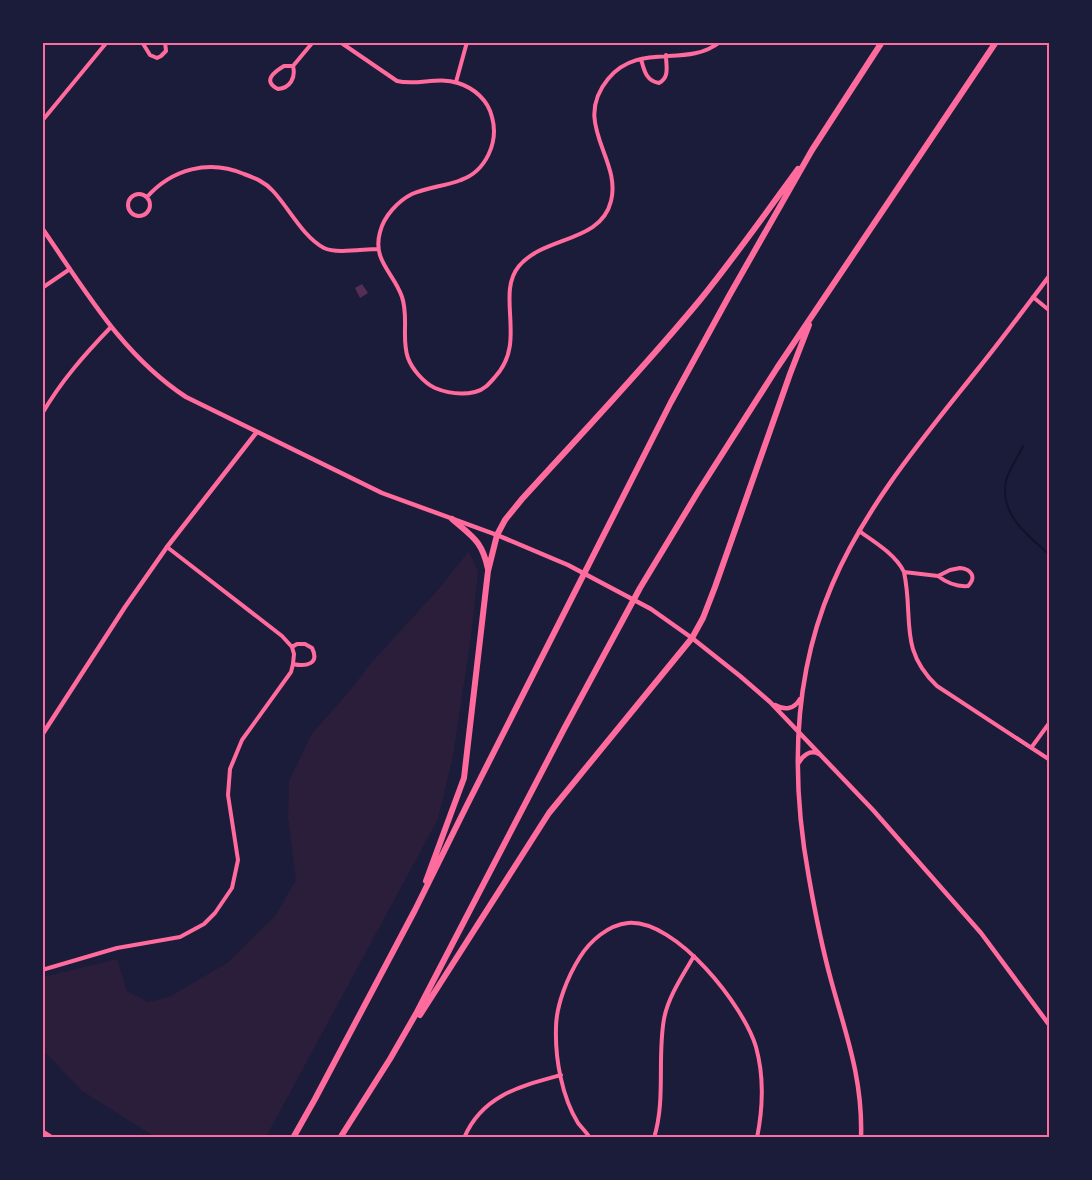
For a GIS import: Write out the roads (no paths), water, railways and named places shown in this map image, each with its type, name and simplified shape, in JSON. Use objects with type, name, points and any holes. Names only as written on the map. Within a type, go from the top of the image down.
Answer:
[{"type":"highway","points":[[415,910],[464,778],[488,571],[497,535],[505,520],[634,376],[731,261],[812,150],[882,42]]},
{"type":"highway","points":[[340,1138],[403,1038],[564,729],[640,588],[698,492],[815,311],[996,42]]},
{"type":"highway","points":[[293,1138],[415,910],[671,402],[812,150]]},
{"type":"highway","points":[[403,1038],[549,813],[692,638],[703,618],[715,587],[790,374],[815,311]]},
{"type":"highway","points":[[452,519],[474,537],[482,548],[488,571]]},
{"type":"street","points":[[42,121],[107,42]]},
{"type":"street","points":[[142,42],[150,54],[157,58],[166,51],[165,42]]},
{"type":"street","points":[[293,66],[284,66],[272,74],[270,82],[274,87],[281,89],[289,85],[294,76],[293,66],[313,42]]},
{"type":"street","points":[[340,42],[397,81],[404,83],[439,80],[456,82],[472,89],[489,107],[494,122],[494,136],[488,156],[476,171],[463,180],[413,194],[397,205],[383,224],[380,231],[378,248],[382,262],[402,295],[406,318],[407,356],[421,377],[432,386],[443,391],[466,393],[475,392],[486,387],[502,370],[508,360],[512,340],[511,289],[517,268],[528,256],[550,244],[592,228],[608,209],[612,199],[612,182],[601,150],[595,124],[595,106],[600,90],[612,75],[630,62],[648,56],[694,54],[710,50],[720,42]]},
{"type":"street","points":[[456,82],[467,42]]},
{"type":"street","points":[[641,59],[649,79],[659,83],[667,75],[666,55]]},
{"type":"street","points":[[147,197],[157,186],[176,174],[200,167],[236,170],[265,184],[273,191],[302,228],[323,248],[328,250],[346,250],[378,248]]},
{"type":"street","points":[[136,194],[147,197],[150,208],[146,214],[138,216],[131,213],[128,206],[130,199],[136,194]]},
{"type":"street","points":[[42,228],[111,327],[140,361],[168,386],[256,433],[382,493],[497,535],[568,565],[651,609],[692,638],[770,702],[798,729],[873,810],[981,934],[1050,1026]]},
{"type":"street","points":[[42,288],[70,269]]},
{"type":"street","points":[[861,1138],[857,1072],[830,978],[808,878],[798,805],[798,729],[801,696],[809,654],[824,605],[845,556],[895,475],[1050,275]]},
{"type":"street","points":[[1033,297],[1050,311]]},
{"type":"street","points":[[42,414],[52,396],[68,375],[111,327]]},
{"type":"street","points":[[42,735],[125,607],[167,547],[256,433]]},
{"type":"street","points":[[859,532],[874,541],[894,558],[904,572],[912,651],[922,670],[937,686],[1050,760]]},
{"type":"street","points":[[42,970],[117,948],[180,937],[204,924],[215,913],[232,888],[238,860],[228,794],[230,769],[242,740],[291,672],[294,664],[294,654],[292,647],[282,636],[167,547]]},
{"type":"street","points":[[904,572],[938,576],[949,583],[962,586],[968,586],[973,577],[970,570],[960,568],[950,570],[938,576]]},
{"type":"street","points":[[292,647],[297,644],[305,644],[312,648],[314,655],[314,659],[308,665],[294,664]]},
{"type":"street","points":[[770,702],[779,707],[788,708],[796,705],[801,696]]},
{"type":"street","points":[[1031,748],[1050,722]]},
{"type":"street","points":[[797,765],[801,757],[808,753],[816,752],[823,756]]},
{"type":"street","points":[[590,1138],[578,1123],[566,1095],[561,1075],[556,1026],[562,996],[571,971],[586,948],[595,938],[610,929],[627,923],[638,924],[661,931],[694,956],[730,998],[744,1020],[752,1037],[758,1058],[762,1094],[757,1138]]},
{"type":"street","points":[[654,1138],[661,1106],[664,1016],[671,998],[694,956]]},
{"type":"street","points":[[464,1138],[480,1111],[499,1098],[520,1087],[561,1075]]},
{"type":"street","points":[[42,1131],[53,1138]]},
{"type":"waterway","points":[[1023,446],[1007,477],[1005,493],[1007,504],[1017,523],[1050,555]]}]
